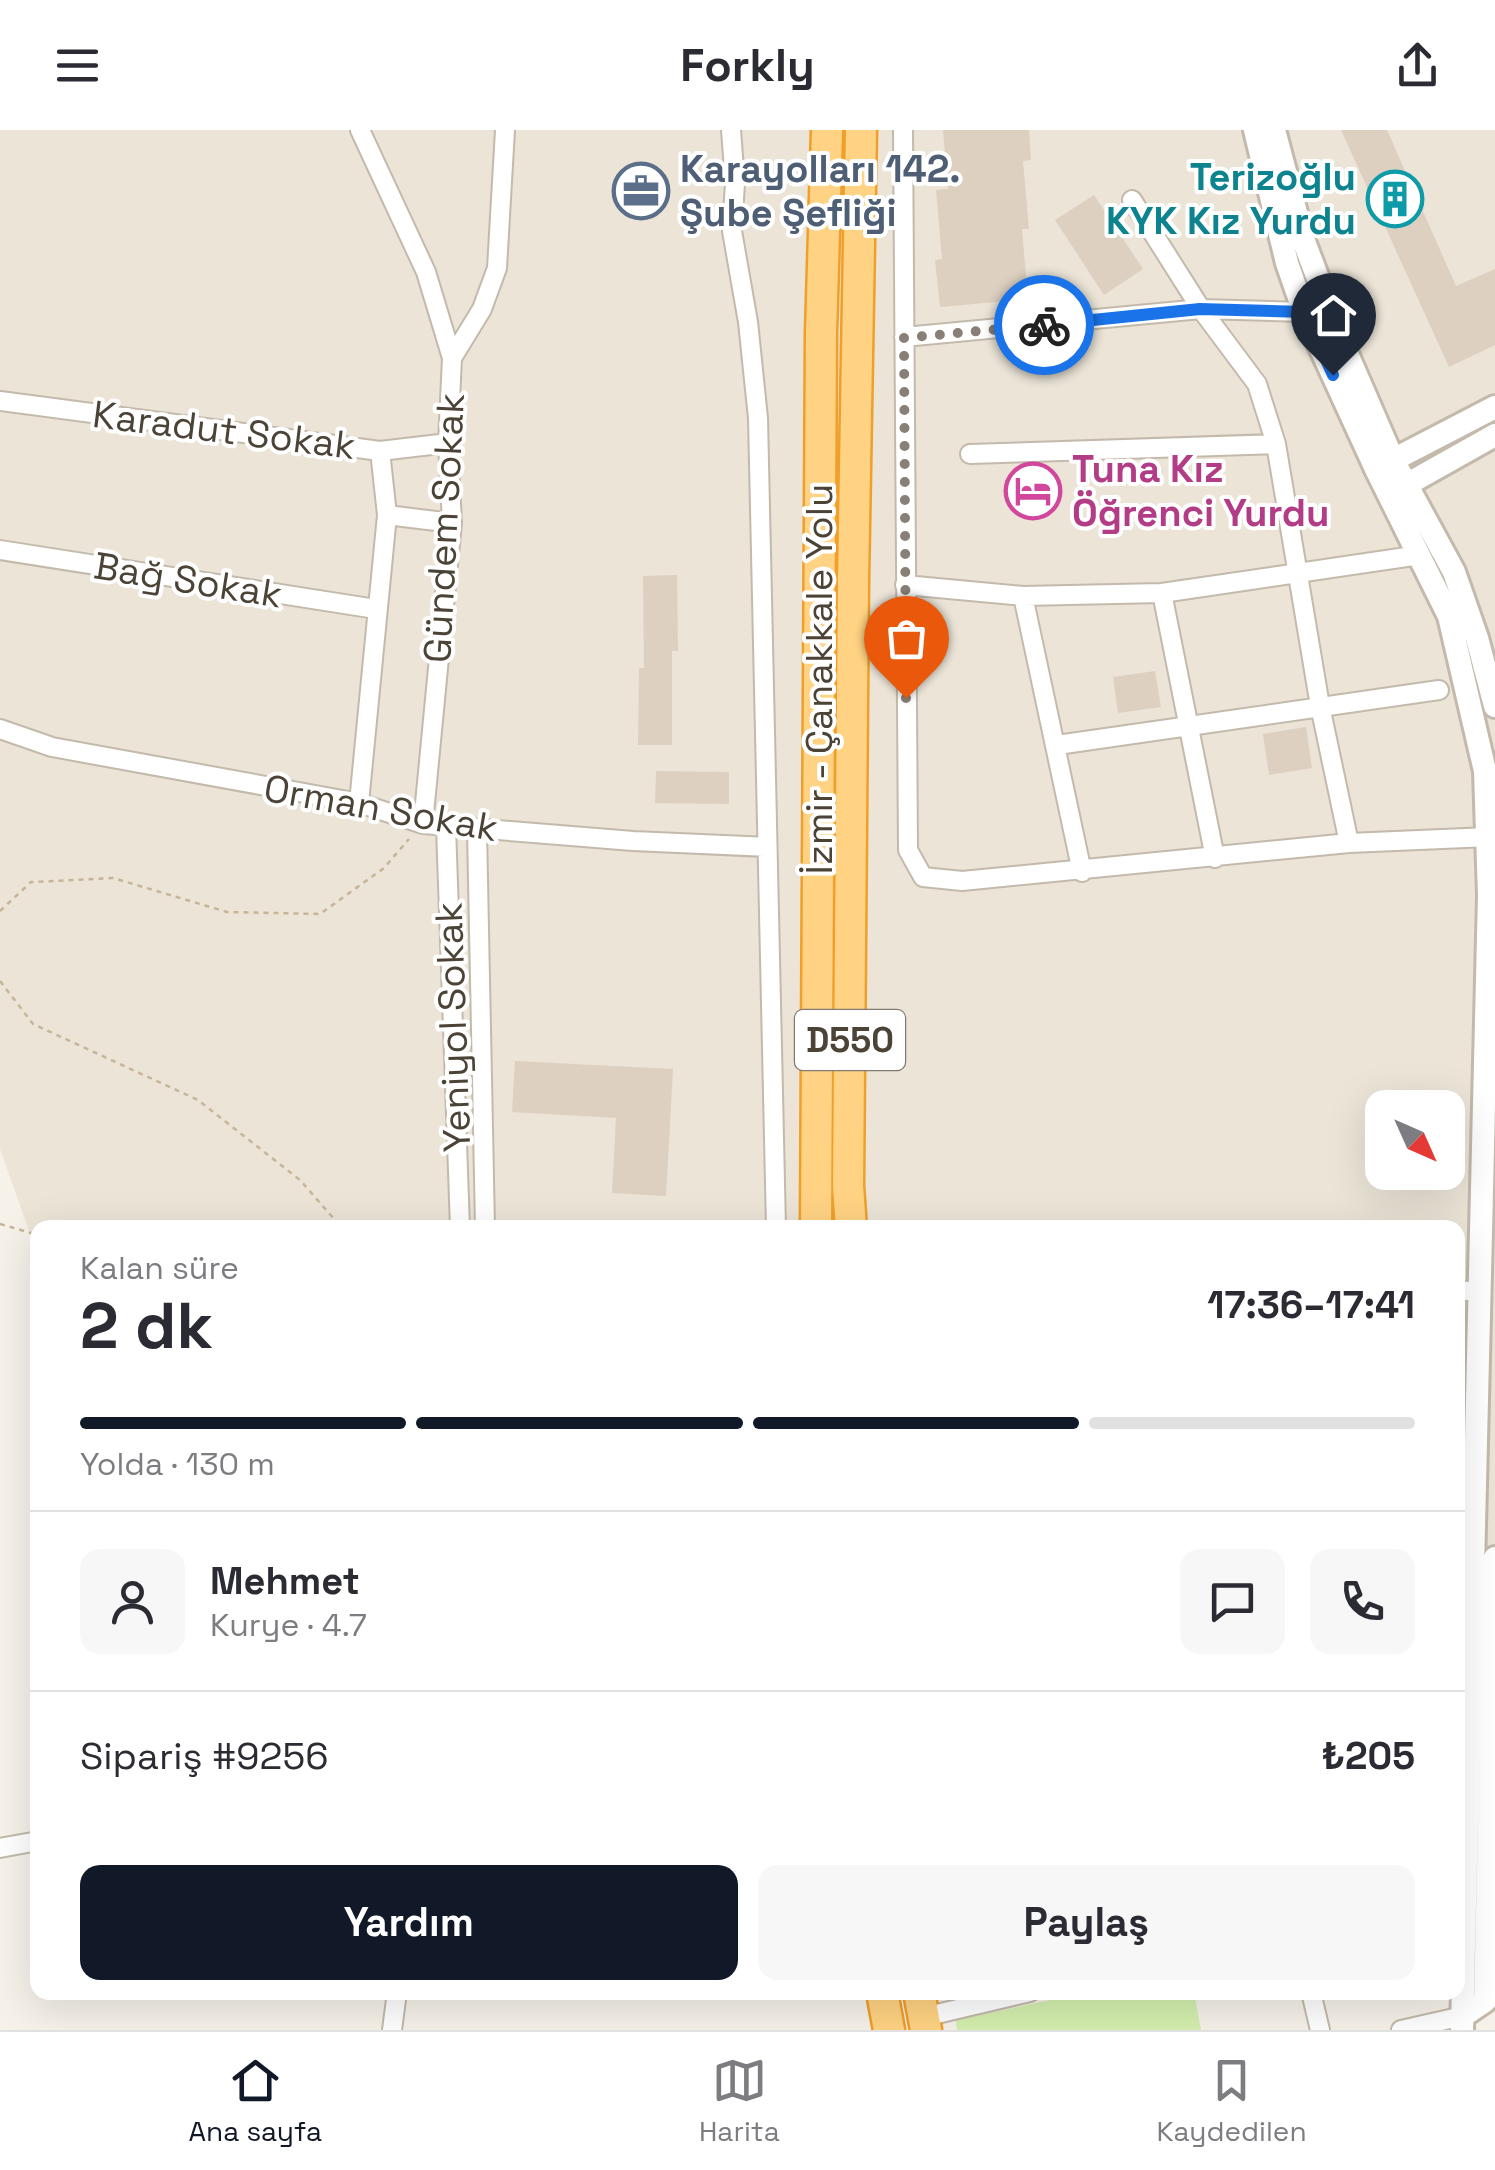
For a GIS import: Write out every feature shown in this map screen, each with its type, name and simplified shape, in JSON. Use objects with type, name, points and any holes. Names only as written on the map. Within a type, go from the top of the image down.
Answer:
[{"type":"highway","name":"İzmir - Çanakkale Yolu","points":[[816,1220],[821,333],[827,130]]},
{"type":"highway","name":"İzmir - Çanakkale Yolu","points":[[851,1220],[853,580],[861,130]]},
{"type":"highway","points":[[883,2000],[889,2030]]},
{"type":"street","name":"Gündem Sokak","points":[[360,130],[426,272],[452,358],[448,443],[452,523],[423,824]]},
{"type":"street","points":[[452,358],[482,309],[497,268],[505,130]]},
{"type":"street","points":[[731,130],[732,231],[748,322],[758,418],[776,1220]]},
{"type":"street","points":[[903,130],[908,850],[923,877],[962,881],[1349,843],[1492,840]]},
{"type":"street","points":[[1255,130],[1287,263],[1304,312],[1376,470],[1449,616],[1485,771],[1492,840],[1468,1291],[1472,1784],[1484,2001],[1462,2023],[1401,2030]]},
{"type":"street","points":[[1274,130],[1303,239],[1344,347],[1393,460],[1454,572],[1494,695]]},
{"type":"street","points":[[1132,200],[1200,309],[1257,384],[1276,444],[1296,575],[1349,843]]},
{"type":"street","points":[[904,338],[1200,309],[1304,312]]},
{"type":"street","name":"Karadut Sokak","points":[[0,401],[380,451],[448,443]]},
{"type":"street","points":[[1393,460],[1495,407]]},
{"type":"street","points":[[1406,485],[1495,435]]},
{"type":"street","points":[[970,454],[1276,444]]},
{"type":"street","points":[[359,803],[388,515],[380,451]]},
{"type":"street","points":[[388,515],[452,523]]},
{"type":"street","name":"Bağ Sokak","points":[[0,550],[376,609]]},
{"type":"street","points":[[905,585],[1024,596],[1162,593],[1420,554]]},
{"type":"street","points":[[1162,593],[1215,858]]},
{"type":"street","points":[[1024,596],[1082,872]]},
{"type":"street","points":[[1057,745],[1439,690]]},
{"type":"street","name":"Orman Sokak","points":[[0,729],[52,747],[359,803],[423,824],[767,847]]},
{"type":"street","name":"Yeniyol Sokak","points":[[446,827],[460,1220]]},
{"type":"street","name":"Yeniyol Sokak","points":[[477,830],[485,1220]]},
{"type":"street","points":[[1465,1869],[1495,1558]]},
{"type":"street","points":[[0,1848],[30,1842]]},
{"type":"street","points":[[392,2030],[396,2000]]},
{"type":"street","points":[[923,2013],[989,2000]]},
{"type":"street","points":[[1313,2000],[1320,2030]]},
{"type":"path","points":[[0,911],[31,882],[113,878],[227,912],[320,914],[384,868],[423,824]]},
{"type":"path","points":[[0,981],[33,1024],[198,1100],[300,1180],[335,1220]]},
{"type":"path","points":[[0,1224],[30,1233]]},
{"type":"shaded area","points":[[0,130],[1495,130],[1495,1682],[1465,1687],[1465,1220],[30,1220],[30,1233],[0,1149]]},
{"type":"green space","points":[[1051,2000],[1195,2000],[1201,2030],[957,2030],[956,2020]]},
{"type":"building","points":[[943,130],[1029,130],[1031,160],[1023,161],[1029,229],[1022,229],[1028,299],[940,307],[935,260],[942,259],[936,190],[948,189]]},
{"type":"building","name":"Terizoğlu KYK Kız Yurdu","points":[[1341,130],[1387,130],[1456,286],[1495,269],[1495,345],[1449,367]]},
{"type":"building","points":[[1094,195],[1143,269],[1104,295],[1055,220]]},
{"type":"building","points":[[677,575],[678,651],[672,651],[672,745],[638,745],[639,668],[644,668],[643,576]]},
{"type":"building","points":[[1155,671],[1161,707],[1118,713],[1113,677]]},
{"type":"building","points":[[1306,727],[1312,768],[1269,775],[1263,734]]},
{"type":"building","points":[[656,771],[729,772],[729,804],[655,803]]},
{"type":"building","points":[[515,1061],[673,1069],[666,1196],[612,1193],[616,1118],[512,1112]]},
{"type":"way so far","points":[[906,698],[904,338],[1044,325]]},
{"type":"place","name":"Karayolları 142. Şube Şefliği","points":[[641,191]]},
{"type":"place","name":"Terizoğlu KYK Kız Yurdu","points":[[1395,199]]},
{"type":"place","name":"Tuna Kız Öğrenci Yurdu","points":[[1033,491]]},
{"type":"route","points":[[1044,325],[1200,309],[1304,312],[1333,375]]}]
